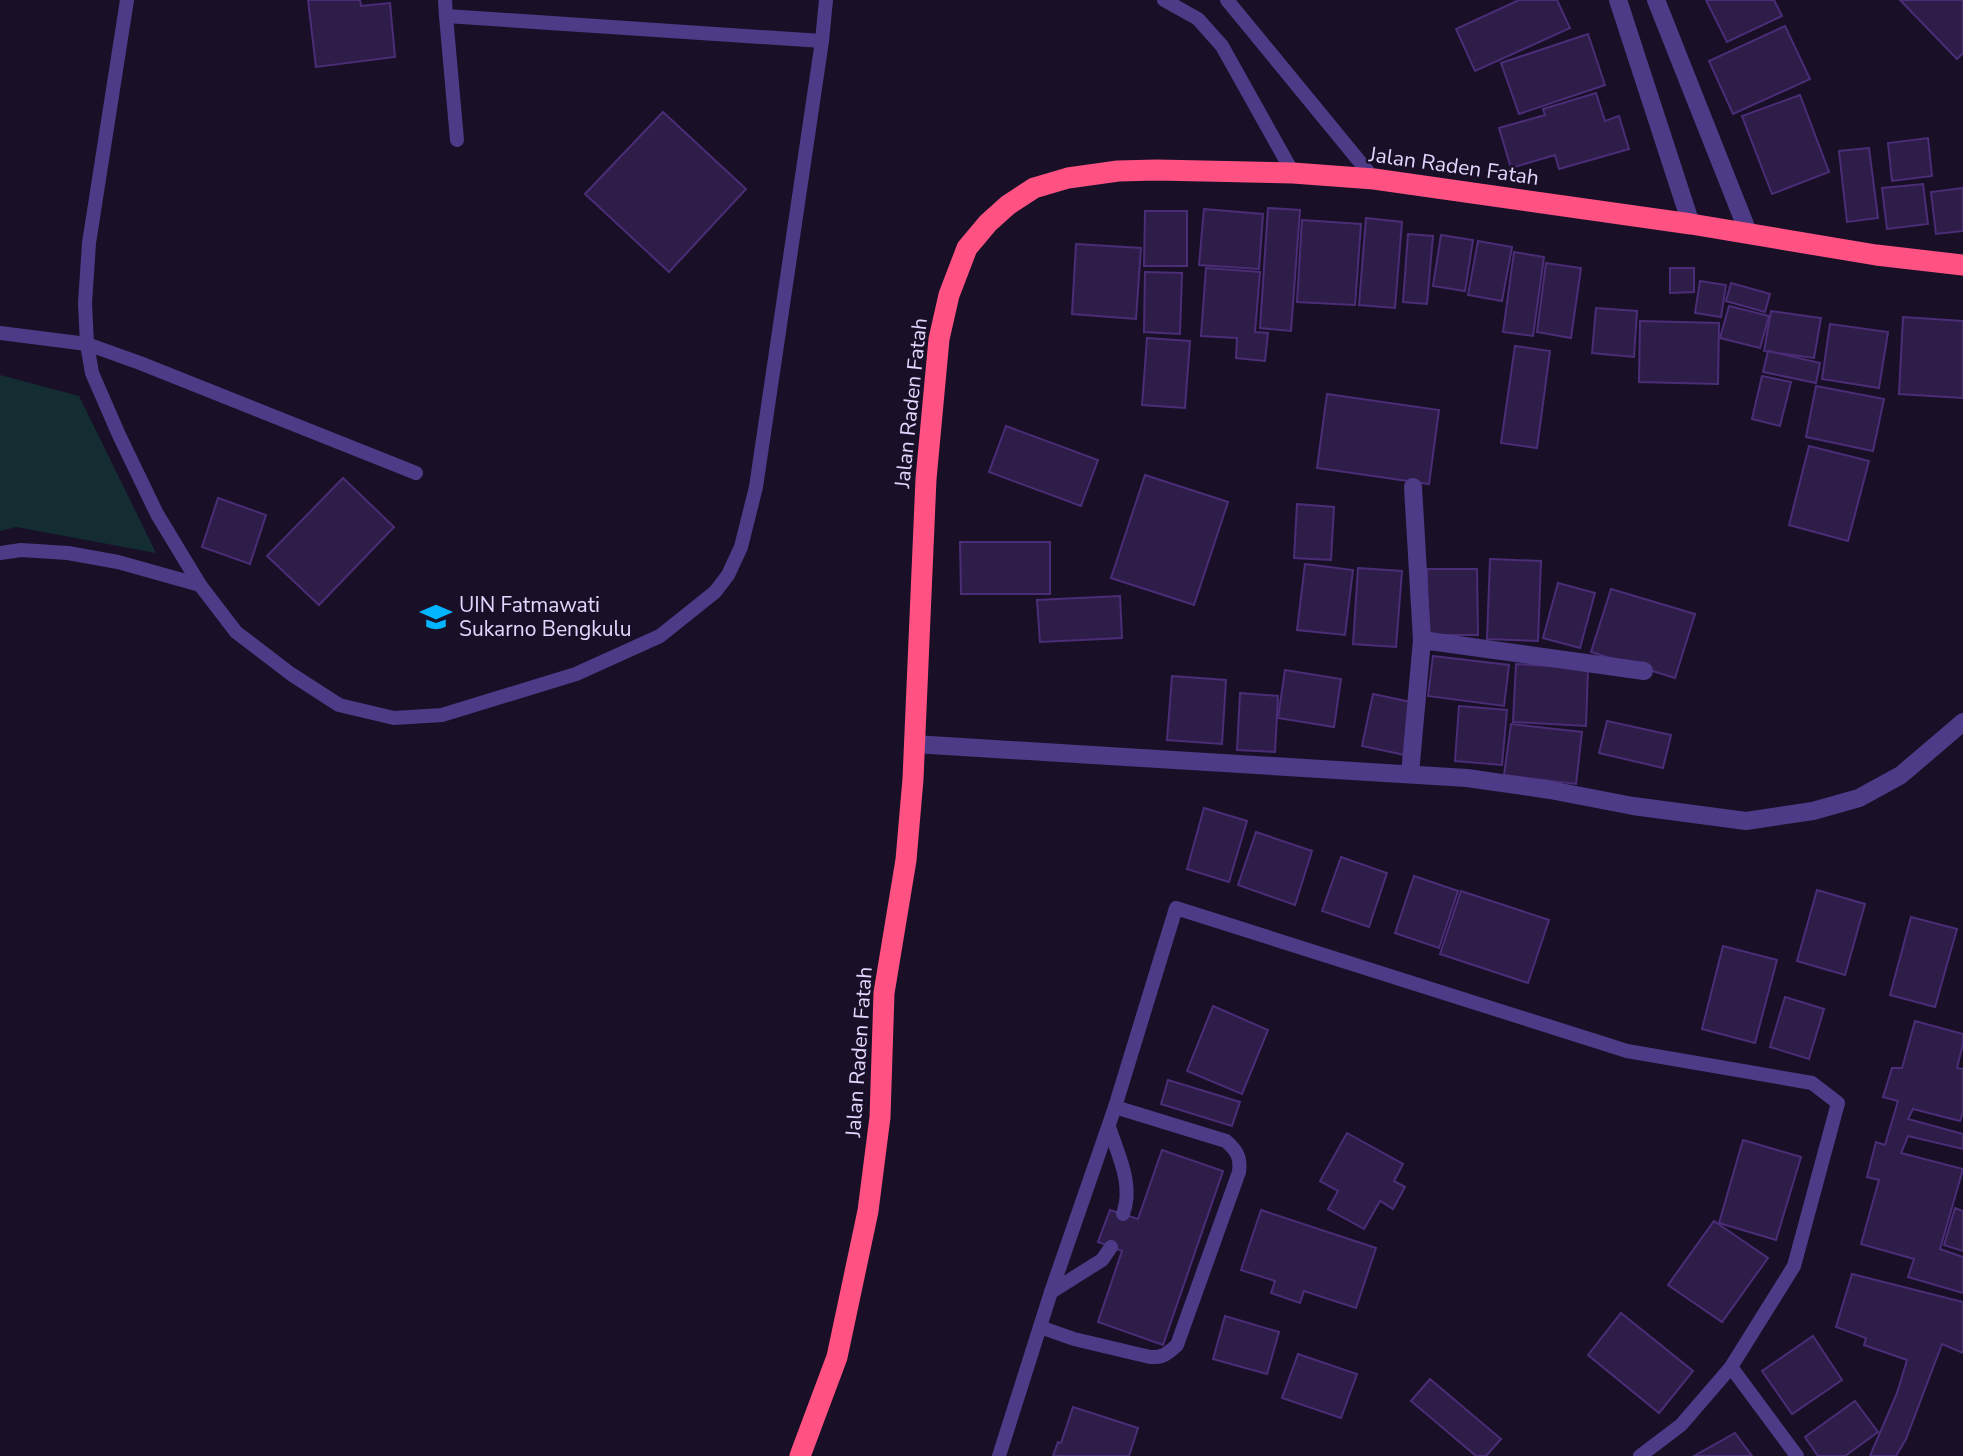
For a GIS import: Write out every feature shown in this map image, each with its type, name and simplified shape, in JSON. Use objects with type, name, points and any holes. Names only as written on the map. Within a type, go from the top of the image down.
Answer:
[{"type":"highway","name":"Jalan Raden Fatah","points":[[800,1456],[837,1357],[868,1211],[880,1117],[884,993],[906,860],[926,478],[939,340],[949,295],[967,248],[988,223],[1008,205],[1034,188],[1068,178],[1144,170],[1293,173],[1374,179],[1691,223],[1876,255],[1963,265]]},
{"type":"street","points":[[1618,0],[1691,223]]},
{"type":"street","points":[[1656,0],[1748,232]]},
{"type":"street","points":[[1410,774],[1422,640],[1413,487]]},
{"type":"street","points":[[1422,640],[1644,671]]},
{"type":"street","points":[[914,744],[1467,778],[1633,806],[1746,821],[1813,811],[1859,799],[1901,775],[1963,722]]},
{"type":"lane","points":[[127,0],[89,243],[85,303],[92,373],[157,514],[200,585],[236,632],[291,674],[339,705],[394,718],[442,715],[576,674],[660,636],[715,592],[728,575],[741,547],[757,487],[826,0]]},
{"type":"lane","points":[[445,0],[457,140]]},
{"type":"lane","points":[[1164,0],[1198,19],[1222,46],[1293,173]]},
{"type":"lane","points":[[1227,0],[1374,179]]},
{"type":"lane","points":[[446,16],[822,41]]},
{"type":"lane","points":[[0,333],[87,344],[416,473]]},
{"type":"lane","points":[[0,553],[21,550],[68,553],[118,562],[200,585]]},
{"type":"lane","points":[[999,1456],[1051,1292],[1109,1127],[1176,908],[1627,1052],[1812,1083],[1838,1103],[1794,1266],[1731,1367],[1681,1425],[1640,1456]]},
{"type":"lane","points":[[1040,1327],[1074,1339],[1150,1357],[1160,1357],[1168,1353],[1177,1345],[1239,1172],[1241,1158],[1226,1141],[1115,1107]]},
{"type":"lane","points":[[1109,1127],[1128,1187],[1127,1204],[1123,1214]]},
{"type":"lane","points":[[1051,1292],[1102,1260],[1111,1247]]},
{"type":"lane","points":[[1731,1367],[1797,1456]]},
{"type":"green space","points":[[0,375],[79,396],[156,553],[16,527],[0,531]]},
{"type":"building","points":[[308,0],[360,0],[361,6],[390,3],[395,57],[316,67]]},
{"type":"building","points":[[1519,0],[1557,0],[1570,28],[1475,71],[1456,29]]},
{"type":"building","points":[[1706,0],[1774,0],[1782,16],[1727,42]]},
{"type":"building","points":[[1900,0],[1963,0],[1963,53],[1957,59]]},
{"type":"building","points":[[1785,26],[1810,79],[1733,114],[1709,61]]},
{"type":"building","points":[[1588,34],[1605,85],[1519,114],[1501,63]]},
{"type":"building","points":[[1596,93],[1605,121],[1619,116],[1629,149],[1559,169],[1555,155],[1511,168],[1499,128],[1545,115],[1543,109]]},
{"type":"building","points":[[1800,95],[1829,172],[1772,194],[1742,116]]},
{"type":"building","points":[[663,112],[746,189],[669,272],[585,194]]},
{"type":"building","points":[[1928,138],[1932,176],[1892,181],[1888,143]]},
{"type":"building","points":[[1869,148],[1878,218],[1847,222],[1839,151]]},
{"type":"building","points":[[1923,184],[1928,224],[1887,229],[1882,188]]},
{"type":"building","points":[[1963,188],[1963,231],[1936,234],[1931,192]]},
{"type":"building","points":[[1268,208],[1300,210],[1291,331],[1260,328]]},
{"type":"building","points":[[1204,209],[1263,214],[1259,269],[1199,265]]},
{"type":"building","points":[[1145,211],[1187,211],[1187,266],[1144,266]]},
{"type":"building","points":[[1366,218],[1402,222],[1395,308],[1359,305]]},
{"type":"building","points":[[1302,220],[1361,224],[1355,305],[1297,302]]},
{"type":"building","points":[[1408,234],[1433,236],[1427,304],[1403,302]]},
{"type":"building","points":[[1441,235],[1473,240],[1465,291],[1433,286]]},
{"type":"building","points":[[1478,241],[1512,247],[1502,301],[1468,295]]},
{"type":"building","points":[[1076,244],[1141,248],[1136,319],[1072,314]]},
{"type":"building","points":[[1514,252],[1544,257],[1533,336],[1503,332]]},
{"type":"building","points":[[1546,263],[1581,268],[1571,338],[1537,332]]},
{"type":"building","points":[[1206,268],[1260,272],[1255,332],[1268,333],[1265,361],[1236,358],[1237,338],[1201,336]]},
{"type":"building","points":[[1670,268],[1694,268],[1694,292],[1670,293]]},
{"type":"building","points":[[1145,272],[1182,273],[1180,334],[1144,332]]},
{"type":"building","points":[[1700,281],[1726,285],[1721,317],[1695,313]]},
{"type":"building","points":[[1731,283],[1770,294],[1765,312],[1726,301]]},
{"type":"building","points":[[1729,306],[1769,316],[1760,348],[1720,338]]},
{"type":"building","points":[[1596,308],[1637,311],[1634,357],[1592,353]]},
{"type":"building","points":[[1771,311],[1821,318],[1814,358],[1764,351]]},
{"type":"building","points":[[1903,317],[1963,321],[1963,398],[1899,394]]},
{"type":"building","points":[[1640,321],[1719,323],[1718,384],[1639,382]]},
{"type":"building","points":[[1830,324],[1888,332],[1879,388],[1822,379]]},
{"type":"building","points":[[1147,338],[1190,341],[1185,408],[1142,405]]},
{"type":"building","points":[[1515,346],[1550,351],[1537,448],[1501,443]]},
{"type":"building","points":[[1768,351],[1820,363],[1816,383],[1763,372]]},
{"type":"building","points":[[1762,376],[1791,382],[1780,426],[1752,419]]},
{"type":"building","points":[[1816,386],[1884,399],[1873,451],[1806,437]]},
{"type":"building","points":[[1327,394],[1439,410],[1429,484],[1317,468]]},
{"type":"building","points":[[1006,426],[1098,460],[1081,506],[989,472]]},
{"type":"building","points":[[1809,446],[1869,461],[1848,541],[1789,525]]},
{"type":"building","points":[[1145,475],[1228,502],[1194,605],[1111,578]]},
{"type":"building","points":[[343,478],[394,527],[319,605],[267,556]]},
{"type":"building","points":[[218,498],[266,515],[250,564],[202,547]]},
{"type":"building","points":[[1297,504],[1334,507],[1331,560],[1294,558]]},
{"type":"building","points":[[960,542],[1050,542],[1050,594],[961,594]]},
{"type":"building","points":[[1490,559],[1541,561],[1538,641],[1487,639]]},
{"type":"building","points":[[1305,564],[1353,570],[1345,635],[1297,630]]},
{"type":"building","points":[[1358,568],[1402,571],[1396,647],[1353,644]]},
{"type":"building","points":[[1427,569],[1477,569],[1478,635],[1428,635]]},
{"type":"building","points":[[1558,583],[1595,593],[1580,648],[1543,638]]},
{"type":"building","points":[[1611,589],[1695,614],[1675,678],[1591,652]]},
{"type":"building","points":[[1120,596],[1122,638],[1040,642],[1037,600]]},
{"type":"building","points":[[1433,656],[1509,665],[1504,706],[1428,696]]},
{"type":"building","points":[[1516,664],[1588,668],[1586,726],[1513,722]]},
{"type":"building","points":[[1285,670],[1341,679],[1334,727],[1278,718]]},
{"type":"building","points":[[1172,676],[1226,680],[1222,744],[1167,740]]},
{"type":"building","points":[[1240,693],[1278,696],[1275,752],[1237,750]]},
{"type":"building","points":[[1373,694],[1416,703],[1405,755],[1362,746]]},
{"type":"building","points":[[1459,706],[1507,710],[1502,765],[1455,761]]},
{"type":"building","points":[[1607,721],[1671,735],[1663,768],[1599,753]]},
{"type":"building","points":[[1511,724],[1582,732],[1576,784],[1504,775]]},
{"type":"building","points":[[1204,808],[1247,821],[1229,882],[1187,869]]},
{"type":"building","points":[[1256,832],[1312,851],[1295,905],[1238,885]]},
{"type":"building","points":[[1341,857],[1387,873],[1369,927],[1322,911]]},
{"type":"building","points":[[1414,876],[1458,891],[1439,948],[1395,933]]},
{"type":"building","points":[[1817,890],[1865,904],[1845,975],[1797,961]]},
{"type":"building","points":[[1461,891],[1549,920],[1528,983],[1440,954]]},
{"type":"building","points":[[1911,917],[1957,929],[1935,1007],[1890,995]]},
{"type":"building","points":[[1723,946],[1777,960],[1755,1043],[1702,1029]]},
{"type":"building","points":[[1785,997],[1824,1009],[1809,1059],[1770,1047]]},
{"type":"building","points":[[1213,1006],[1268,1030],[1242,1094],[1187,1071]]},
{"type":"building","points":[[1915,1021],[1963,1034],[1957,1068],[1963,1069],[1963,1112],[1960,1121],[1913,1109],[1908,1119],[1963,1134],[1963,1149],[1908,1136],[1901,1153],[1963,1169],[1940,1249],[1963,1257],[1963,1293],[1908,1277],[1914,1259],[1861,1244],[1879,1180],[1867,1177],[1876,1142],[1885,1145],[1898,1101],[1883,1097],[1892,1068],[1902,1068]]},
{"type":"building","points":[[1168,1080],[1240,1102],[1232,1126],[1161,1104]]},
{"type":"building","points":[[1347,1133],[1403,1164],[1394,1181],[1405,1187],[1393,1209],[1380,1201],[1364,1229],[1328,1209],[1338,1191],[1320,1181]]},
{"type":"building","points":[[1743,1140],[1801,1157],[1776,1240],[1719,1223]]},
{"type":"building","points":[[1162,1150],[1223,1171],[1163,1345],[1098,1322],[1122,1251],[1098,1242],[1110,1210],[1138,1219]]},
{"type":"building","points":[[1955,1208],[1963,1211],[1963,1251],[1944,1245]]},
{"type":"building","points":[[1261,1210],[1376,1248],[1356,1308],[1304,1291],[1300,1303],[1271,1293],[1275,1281],[1241,1270]]},
{"type":"building","points":[[1714,1221],[1768,1258],[1722,1322],[1668,1285]]},
{"type":"building","points":[[1852,1274],[1963,1302],[1963,1353],[1942,1344],[1906,1439],[1896,1456],[1870,1456],[1897,1393],[1907,1360],[1864,1345],[1866,1338],[1836,1327]]},
{"type":"building","points":[[1621,1313],[1693,1371],[1659,1413],[1588,1355]]},
{"type":"building","points":[[1225,1316],[1279,1332],[1267,1374],[1213,1359]]},
{"type":"building","points":[[1813,1336],[1842,1380],[1792,1414],[1762,1371]]},
{"type":"building","points":[[1298,1354],[1357,1374],[1341,1418],[1282,1398]]},
{"type":"building","points":[[1430,1379],[1501,1439],[1486,1456],[1476,1456],[1411,1401]]},
{"type":"building","points":[[1855,1401],[1878,1432],[1845,1456],[1818,1456],[1805,1437]]},
{"type":"building","points":[[1073,1407],[1138,1428],[1129,1456],[1053,1456],[1058,1442],[1061,1443]]},
{"type":"building","points":[[1735,1433],[1752,1456],[1694,1456]]},
{"type":"place","name":"UIN Fatmawati Sukarno Bengkulu","points":[[436,617]]}]
